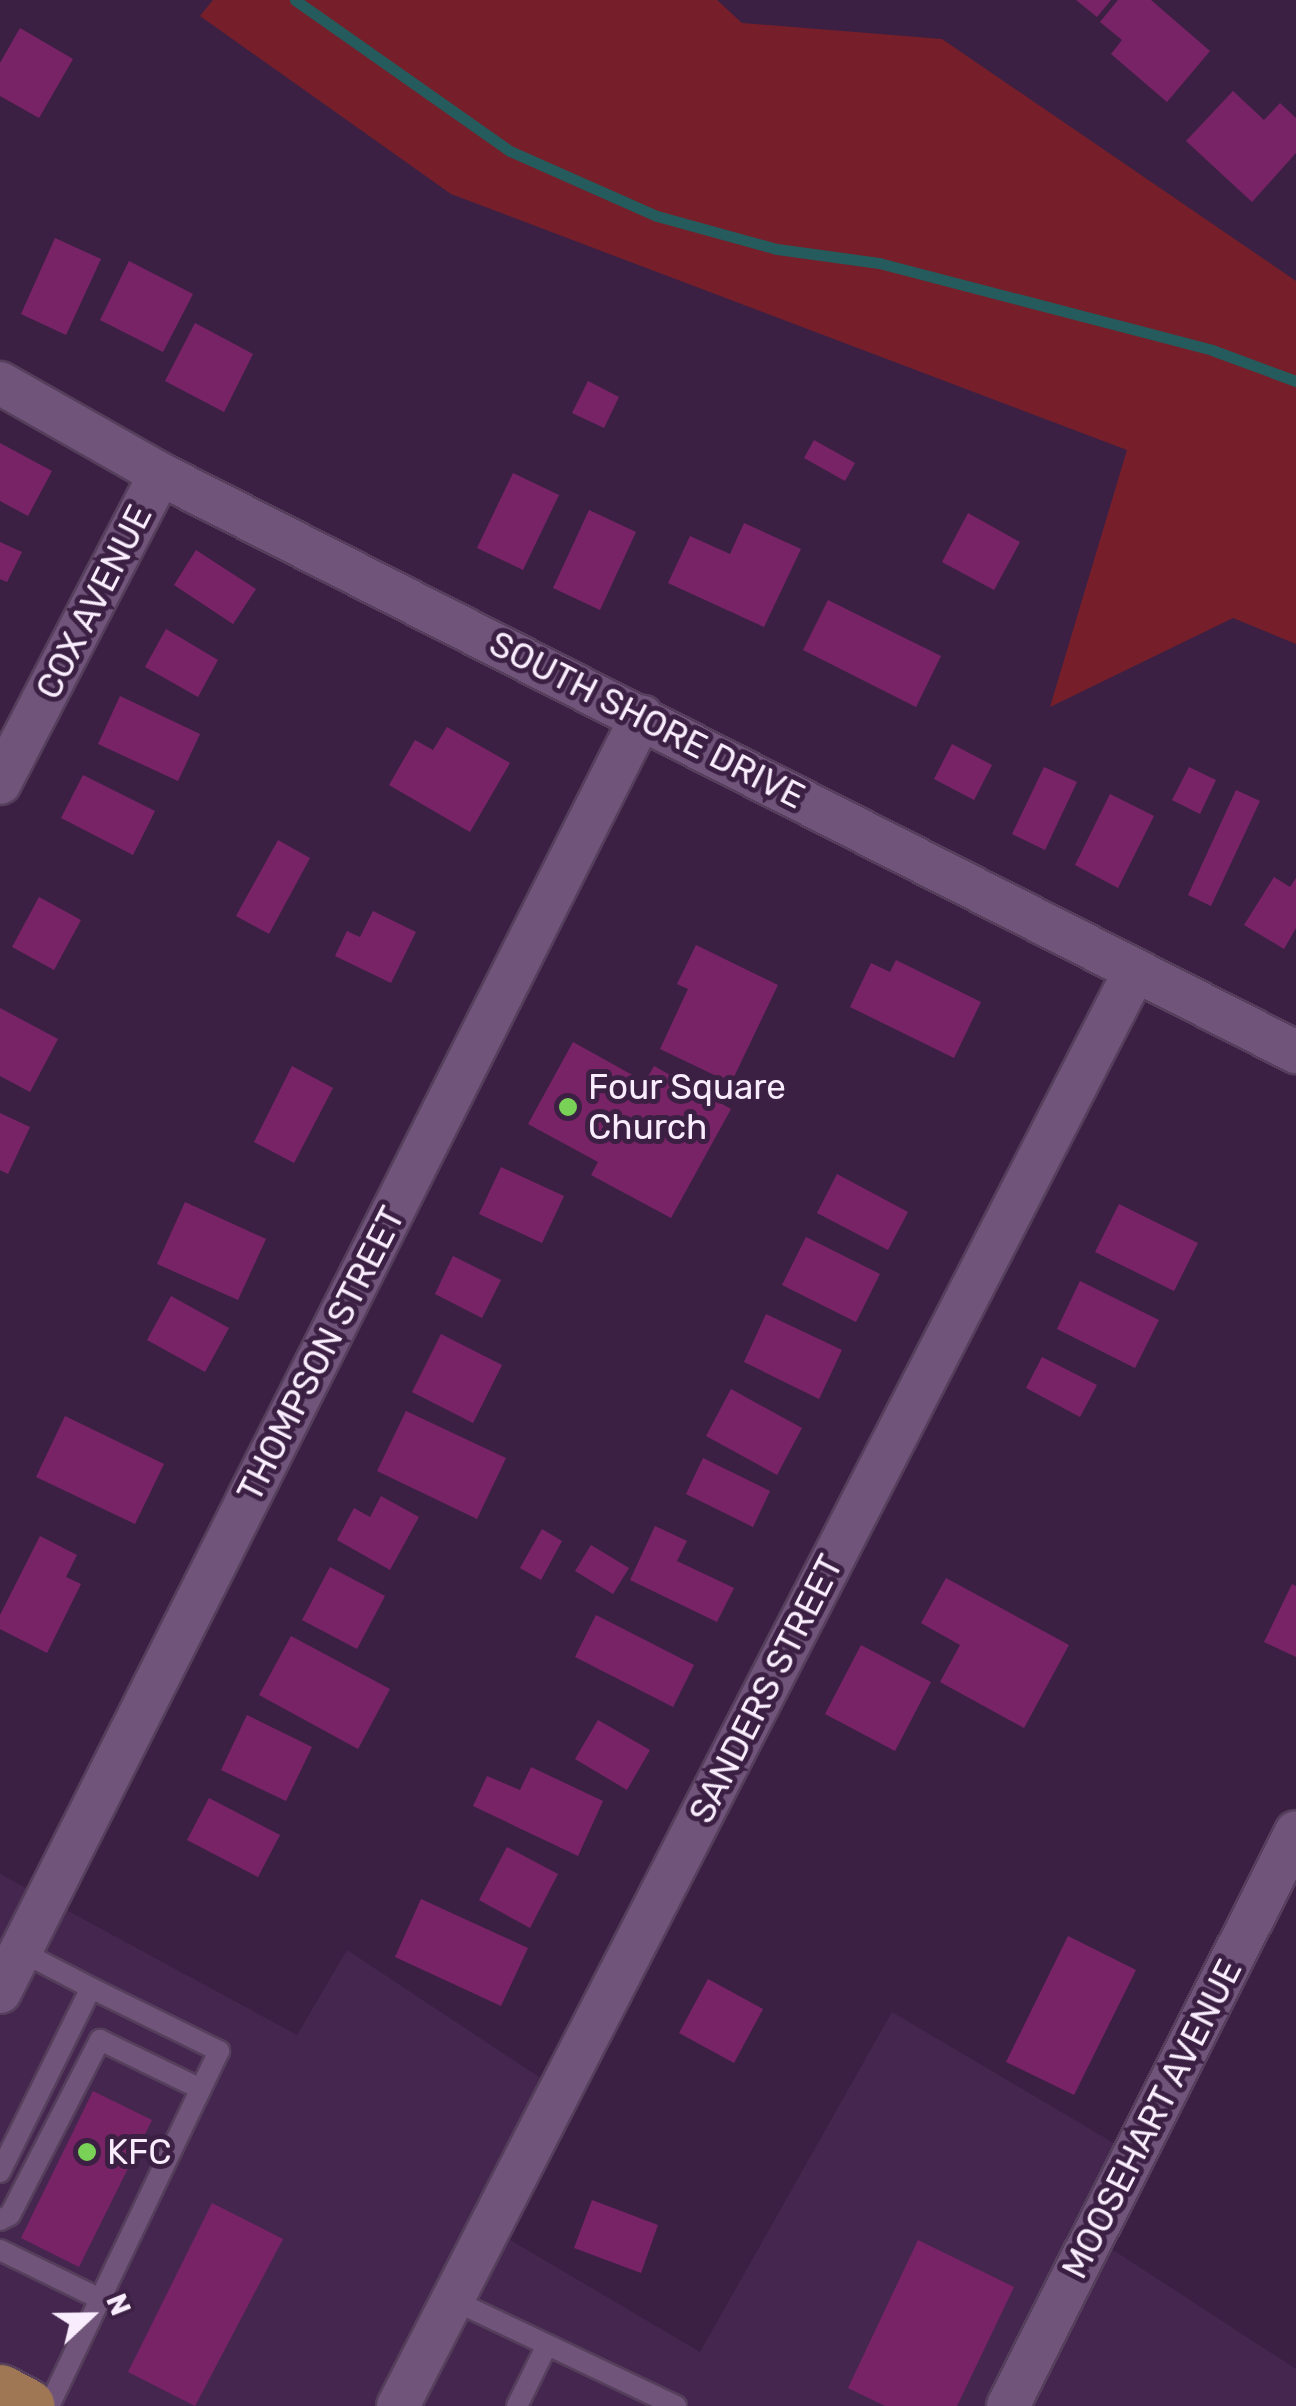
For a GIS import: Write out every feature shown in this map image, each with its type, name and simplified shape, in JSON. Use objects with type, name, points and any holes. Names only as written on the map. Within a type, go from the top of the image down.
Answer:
[{"type":"main road","points":[[0,2392],[26,2406]]},
{"type":"street","name":"SOUTH SHORE DRIVE","points":[[0,383],[160,474],[1296,1052]]},
{"type":"street","name":"COX AVENUE","points":[[0,782],[160,474]]},
{"type":"street","name":"THOMPSON STREET","points":[[0,1992],[642,716]]},
{"type":"street","name":"SANDERS STREET","points":[[398,2406],[1135,971]]},
{"type":"street","name":"MOOSEHART AVENUE","points":[[1008,2406],[1296,1832]]},
{"type":"lane","points":[[20,1951],[219,2052],[48,2406]]},
{"type":"lane","points":[[0,2172],[91,1988]]},
{"type":"lane","points":[[0,2220],[10,2216],[100,2040],[201,2089]]},
{"type":"lane","points":[[0,2250],[100,2298]]},
{"type":"lane","points":[[453,2300],[676,2406]]},
{"type":"lane","points":[[517,2406],[548,2345]]},
{"type":"shaded area","points":[[213,0],[717,0],[742,23],[942,39],[1296,281],[1296,644],[1233,618],[1050,707],[1127,450],[451,194],[200,16]]},
{"type":"shaded area","points":[[0,1874],[297,2035],[347,1950],[560,2091],[490,2228],[700,2352],[892,2012],[1134,2155],[1093,2237],[1296,2369],[1296,2406],[27,2406],[0,2392]]},
{"type":"building","points":[[1076,0],[1111,0],[1097,17]]},
{"type":"building","points":[[1118,0],[1151,0],[1210,51],[1167,102],[1111,54],[1122,40],[1100,22]]},
{"type":"building","points":[[20,28],[73,59],[39,118],[0,96],[0,63]]},
{"type":"building","points":[[1233,91],[1264,120],[1280,103],[1296,118],[1296,153],[1252,202],[1186,141]]},
{"type":"building","points":[[55,238],[101,259],[66,335],[21,314]]},
{"type":"building","points":[[129,261],[193,294],[163,352],[100,320]]},
{"type":"building","points":[[195,323],[253,354],[224,412],[165,381]]},
{"type":"building","points":[[588,381],[619,397],[604,428],[572,413]]},
{"type":"building","points":[[814,440],[855,463],[845,481],[804,458]]},
{"type":"building","points":[[0,443],[52,471],[28,516],[0,501]]},
{"type":"building","points":[[513,473],[559,495],[523,570],[477,548]]},
{"type":"building","points":[[589,510],[636,532],[600,610],[553,588]]},
{"type":"building","points":[[968,513],[1020,542],[994,590],[942,562]]},
{"type":"building","points":[[744,523],[801,549],[764,627],[668,583],[690,536],[730,554]]},
{"type":"building","points":[[0,542],[22,552],[7,582],[0,579]]},
{"type":"building","points":[[196,550],[256,589],[233,624],[174,585]]},
{"type":"building","points":[[828,600],[941,656],[916,707],[803,650]]},
{"type":"building","points":[[166,629],[218,660],[198,697],[145,667]]},
{"type":"building","points":[[120,696],[200,734],[178,781],[98,744]]},
{"type":"building","points":[[447,727],[510,763],[470,832],[389,785],[415,740],[433,750]]},
{"type":"building","points":[[952,744],[992,765],[974,800],[934,779]]},
{"type":"building","points":[[1044,767],[1077,782],[1045,850],[1012,834]]},
{"type":"building","points":[[1189,767],[1216,780],[1200,814],[1172,800]]},
{"type":"building","points":[[83,775],[155,811],[133,855],[61,818]]},
{"type":"building","points":[[1236,790],[1260,801],[1211,906],[1188,895]]},
{"type":"building","points":[[1110,794],[1154,816],[1118,888],[1075,865]]},
{"type":"building","points":[[278,840],[310,858],[269,934],[236,916]]},
{"type":"building","points":[[1274,877],[1290,887],[1296,878],[1296,928],[1284,949],[1244,925]]},
{"type":"building","points":[[39,897],[81,920],[54,970],[12,947]]},
{"type":"building","points":[[373,911],[416,932],[391,983],[335,956],[347,931],[360,937]]},
{"type":"building","points":[[696,945],[778,985],[731,1083],[660,1049],[688,989],[677,984]]},
{"type":"building","points":[[896,960],[981,1002],[954,1058],[850,1007],[871,963],[890,972]]},
{"type":"building","points":[[0,1008],[58,1039],[30,1092],[0,1076]]},
{"type":"building","points":[[573,1042],[645,1082],[654,1066],[731,1109],[671,1218],[591,1175],[598,1162],[528,1124]]},
{"type":"building","points":[[292,1066],[333,1088],[294,1163],[254,1142]]},
{"type":"building","points":[[0,1113],[30,1127],[8,1174],[0,1170]]},
{"type":"building","points":[[501,1167],[564,1196],[542,1243],[479,1214]]},
{"type":"building","points":[[837,1174],[908,1212],[888,1250],[817,1213]]},
{"type":"building","points":[[185,1202],[266,1239],[238,1300],[157,1264]]},
{"type":"building","points":[[1119,1204],[1198,1243],[1174,1291],[1095,1252]]},
{"type":"building","points":[[806,1237],[880,1274],[856,1322],[782,1285]]},
{"type":"building","points":[[453,1256],[501,1280],[482,1318],[435,1294]]},
{"type":"building","points":[[1080,1281],[1159,1320],[1135,1368],[1057,1329]]},
{"type":"building","points":[[171,1296],[229,1328],[205,1372],[147,1340]]},
{"type":"building","points":[[766,1314],[842,1350],[819,1399],[744,1362]]},
{"type":"building","points":[[441,1334],[502,1365],[473,1423],[412,1392]]},
{"type":"building","points":[[1042,1357],[1097,1385],[1080,1417],[1026,1388]]},
{"type":"building","points":[[731,1389],[802,1428],[777,1475],[706,1436]]},
{"type":"building","points":[[406,1411],[506,1458],[477,1519],[377,1471]]},
{"type":"building","points":[[65,1416],[164,1464],[135,1524],[36,1477]]},
{"type":"building","points":[[703,1458],[770,1491],[753,1527],[686,1494]]},
{"type":"building","points":[[381,1496],[419,1517],[390,1570],[337,1540],[354,1508],[370,1517]]},
{"type":"building","points":[[655,1526],[687,1541],[677,1561],[734,1588],[717,1622],[630,1580]]},
{"type":"building","points":[[542,1529],[562,1541],[541,1580],[520,1568]]},
{"type":"building","points":[[40,1536],[77,1555],[66,1577],[81,1584],[47,1653],[0,1629],[0,1615]]},
{"type":"building","points":[[591,1545],[629,1568],[613,1594],[575,1571]]},
{"type":"building","points":[[330,1567],[385,1596],[357,1649],[302,1620]]},
{"type":"building","points":[[946,1578],[1069,1645],[1024,1728],[940,1682],[960,1645],[921,1623]]},
{"type":"building","points":[[1292,1584],[1296,1586],[1296,1657],[1264,1642]]},
{"type":"building","points":[[596,1615],[694,1665],[673,1707],[575,1657]]},
{"type":"building","points":[[291,1636],[390,1689],[358,1749],[259,1695]]},
{"type":"building","points":[[861,1645],[931,1682],[895,1751],[825,1714]]},
{"type":"building","points":[[247,1715],[312,1747],[286,1801],[221,1770]]},
{"type":"building","points":[[598,1720],[650,1750],[627,1790],[575,1759]]},
{"type":"building","points":[[531,1767],[603,1801],[578,1856],[473,1806],[487,1776],[520,1790]]},
{"type":"building","points":[[209,1798],[280,1835],[258,1877],[187,1840]]},
{"type":"building","points":[[507,1847],[558,1874],[530,1928],[479,1900]]},
{"type":"building","points":[[421,1899],[528,1948],[501,2006],[395,1957]]},
{"type":"building","points":[[1068,1936],[1136,1970],[1074,2095],[1006,2062]]},
{"type":"building","points":[[708,1979],[763,2009],[734,2063],[679,2033]]},
{"type":"building","points":[[93,2091],[152,2120],[79,2267],[21,2238]]},
{"type":"building","points":[[592,2200],[658,2225],[641,2273],[574,2248]]},
{"type":"building","points":[[212,2203],[283,2239],[195,2406],[128,2372]]},
{"type":"building","points":[[918,2240],[1014,2287],[957,2406],[885,2406],[848,2388]]},
{"type":"waterway","points":[[295,0],[510,151],[657,216],[777,249],[879,263],[1212,350],[1296,381]]},
{"type":"place","name":"Four Square Church","points":[[568,1107]]},
{"type":"place","name":"KFC","points":[[87,2152]]}]
